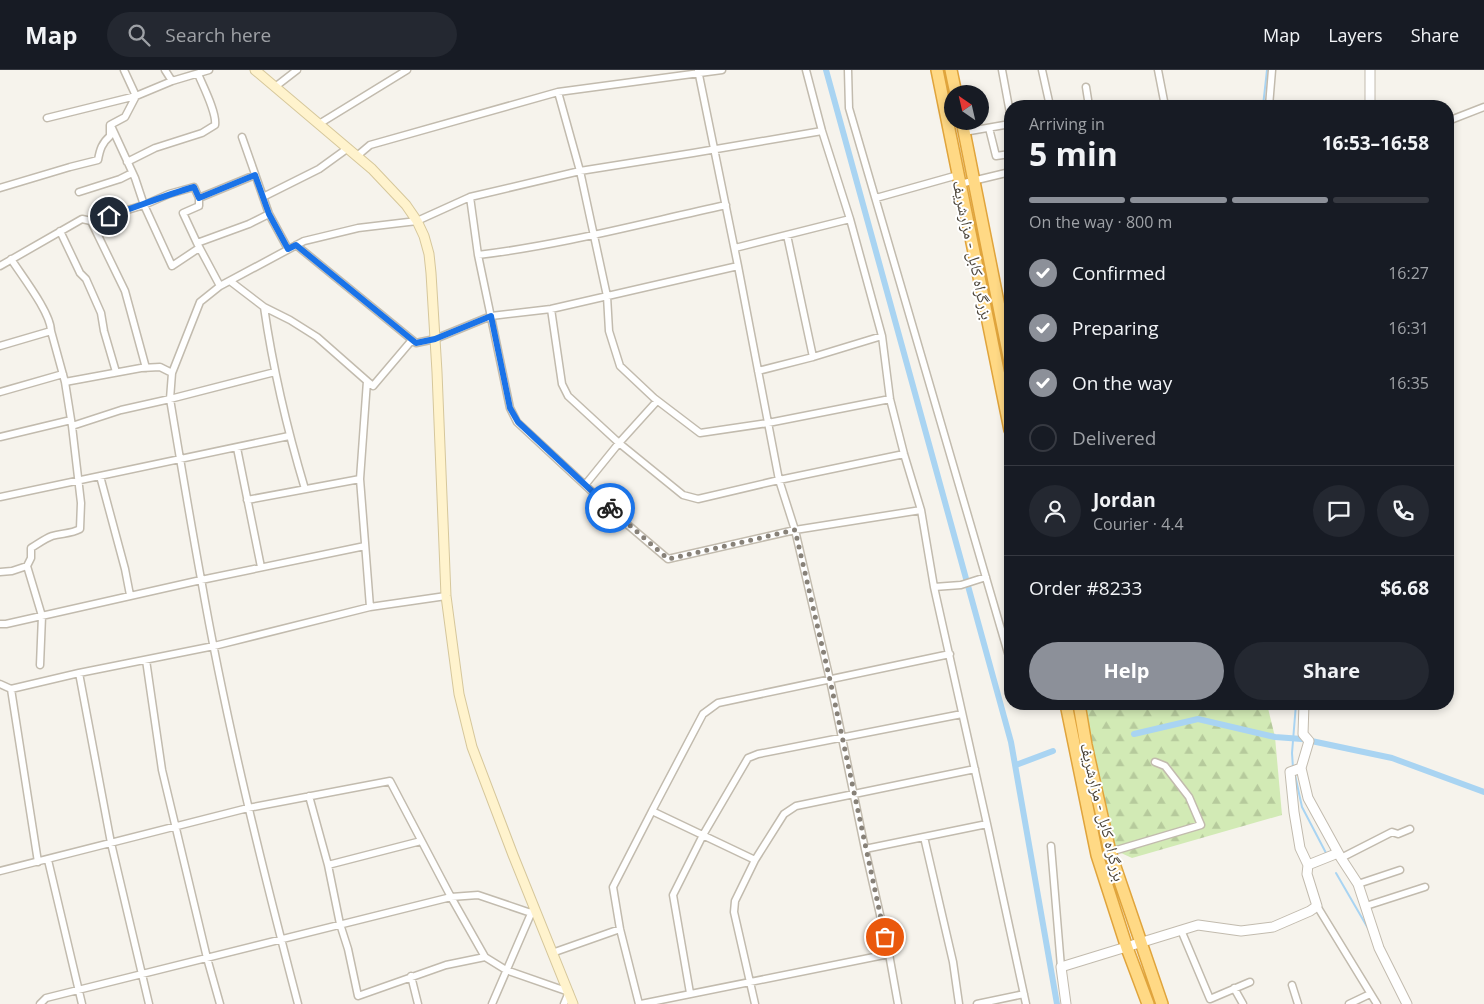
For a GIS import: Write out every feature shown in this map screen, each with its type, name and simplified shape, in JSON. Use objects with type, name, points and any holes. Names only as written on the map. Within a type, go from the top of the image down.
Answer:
[{"type":"highway","name":"بزرگراه کابل - مزارشریف","points":[[937,70],[1004,401]]},
{"type":"highway","points":[[951,70],[954,85]]},
{"type":"highway","name":"بزرگراه کابل - مزارشریف","points":[[964,130],[1004,333]]},
{"type":"highway","name":"بزرگراه کابل - مزارشریف","points":[[1067,710],[1097,855],[1148,1004]]},
{"type":"highway","name":"بزرگراه کابل - مزارشریف","points":[[1080,710],[1110,852],[1162,1004]]},
{"type":"main road","points":[[256,70],[372,169],[406,205],[424,236],[429,254],[435,339],[446,596],[459,694],[472,747],[533,910],[573,1004]]},
{"type":"street","points":[[124,70],[136,96]]},
{"type":"street","points":[[165,70],[172,81]]},
{"type":"street","points":[[47,118],[136,96],[172,81],[209,70]]},
{"type":"street","points":[[275,87],[290,72],[298,70]]},
{"type":"street","points":[[319,124],[407,70]]},
{"type":"street","points":[[357,156],[370,146],[558,92],[722,70]]},
{"type":"street","points":[[806,70],[882,336],[890,399],[921,510],[934,587],[988,824],[1026,1004]]},
{"type":"street","points":[[848,70],[849,108],[1004,639]]},
{"type":"street","points":[[1002,70],[1008,100]]},
{"type":"street","points":[[1042,70],[1049,100]]},
{"type":"street","points":[[1158,70],[1164,100]]},
{"type":"street","points":[[1270,100],[1272,70]]},
{"type":"street","points":[[1370,70],[1370,100]]},
{"type":"street","points":[[698,72],[726,205],[779,480],[795,530],[830,680],[898,1004]]},
{"type":"street","points":[[128,162],[155,148],[202,133],[215,125],[214,113],[198,74]]},
{"type":"street","points":[[1086,87],[1088,100]]},
{"type":"street","points":[[558,92],[580,171],[607,296],[609,331],[620,366],[657,401],[700,433],[768,423],[890,399]]},
{"type":"street","points":[[110,125],[125,118],[136,96]]},
{"type":"street","points":[[1454,119],[1484,107]]},
{"type":"street","points":[[110,125],[128,162],[144,204],[172,266],[198,246],[269,214]]},
{"type":"street","points":[[0,188],[98,160],[100,147],[110,136],[110,125]]},
{"type":"street","points":[[1004,125],[989,128],[996,156],[1004,155]]},
{"type":"street","points":[[298,1004],[248,808],[201,580],[170,399],[172,373],[200,302],[220,286],[304,241],[358,228],[417,221],[470,197],[580,171],[822,131]]},
{"type":"street","points":[[242,138],[269,214],[288,249]]},
{"type":"street","points":[[263,196],[319,169],[348,148]]},
{"type":"street","points":[[79,192],[132,173]]},
{"type":"street","points":[[876,198],[959,180],[973,181],[1004,173]]},
{"type":"street","points":[[199,198],[255,175]]},
{"type":"street","points":[[0,266],[82,219],[91,221],[194,187],[199,198],[199,206],[183,213],[198,246],[220,286]]},
{"type":"street","points":[[470,197],[478,255],[510,408],[518,422],[628,525],[668,559],[795,530],[921,510]]},
{"type":"street","points":[[478,255],[511,251],[593,235],[726,205]]},
{"type":"street","points":[[734,248],[850,220]]},
{"type":"street","points":[[91,221],[125,291],[146,368]]},
{"type":"street","points":[[60,232],[80,273],[86,278],[101,313],[104,331],[116,372]]},
{"type":"street","points":[[787,235],[813,357]]},
{"type":"street","points":[[296,245],[416,343],[435,339],[491,316],[551,309],[738,266]]},
{"type":"street","points":[[0,572],[12,572],[27,566],[31,558],[31,548],[51,537],[80,529],[81,503],[65,382],[50,331],[51,325],[46,314],[11,260]]},
{"type":"street","points":[[230,281],[264,307],[318,337],[373,386],[412,340]]},
{"type":"street","points":[[264,307],[275,372],[289,436],[305,489]]},
{"type":"street","points":[[551,309],[562,384],[568,396],[619,443],[683,495],[698,499],[904,454]]},
{"type":"street","points":[[0,346],[50,331]]},
{"type":"street","points":[[758,371],[882,336]]},
{"type":"street","points":[[65,382],[141,368],[160,367],[172,373]]},
{"type":"street","points":[[0,437],[71,423],[275,372]]},
{"type":"street","points":[[0,392],[63,374]]},
{"type":"street","points":[[367,381],[360,479],[370,607]]},
{"type":"street","points":[[585,485],[619,443],[657,401]]},
{"type":"street","points":[[0,497],[289,436]]},
{"type":"street","points":[[237,448],[261,568]]},
{"type":"street","points":[[100,476],[125,568],[130,596]]},
{"type":"street","points":[[247,500],[360,479]]},
{"type":"street","points":[[0,624],[364,546]]},
{"type":"street","points":[[27,566],[42,616],[40,665]]},
{"type":"street","points":[[934,587],[961,585],[986,577]]},
{"type":"street","points":[[0,684],[11,689],[79,673],[214,646],[370,607],[446,596]]},
{"type":"street","points":[[889,954],[640,1004],[620,929],[612,888],[703,714],[718,703],[950,654]]},
{"type":"street","points":[[146,660],[162,770],[207,958],[220,1004]]},
{"type":"street","points":[[79,673],[111,843],[149,1004]]},
{"type":"street","points":[[11,689],[38,862]]},
{"type":"street","points":[[1304,710],[1306,738],[1296,770],[1308,798],[1358,884],[1379,948],[1407,1004]]},
{"type":"street","points":[[690,993],[673,895],[703,835],[748,758],[758,754],[962,714]]},
{"type":"street","points":[[1110,852],[1201,825],[1189,797],[1165,766],[1155,762]]},
{"type":"street","points":[[755,1004],[734,912],[735,901],[755,860],[784,814],[796,806],[975,769]]},
{"type":"street","points":[[1296,770],[1290,772],[1294,812],[1300,848],[1308,865],[1307,874],[1317,906],[1377,1004]]},
{"type":"street","points":[[0,871],[248,808],[390,781],[485,957],[506,970],[569,992],[564,1004]]},
{"type":"street","points":[[309,796],[328,864],[340,924],[348,949],[358,996],[446,965],[485,957]]},
{"type":"street","points":[[652,811],[755,860]]},
{"type":"street","points":[[865,849],[988,824]]},
{"type":"street","points":[[1308,865],[1340,855],[1392,832],[1398,834],[1410,829]]},
{"type":"street","points":[[924,837],[953,962],[960,1004]]},
{"type":"street","points":[[328,864],[421,841]]},
{"type":"street","points":[[1051,846],[1066,1004]]},
{"type":"street","points":[[48,860],[82,1004]]},
{"type":"street","points":[[1358,884],[1400,870]]},
{"type":"street","points":[[1366,906],[1425,887]]},
{"type":"street","points":[[40,1004],[46,998],[340,924],[451,897],[478,895],[533,910],[492,1004]]},
{"type":"street","points":[[1061,967],[1198,925],[1241,931],[1273,927],[1317,906]]},
{"type":"street","points":[[552,953],[620,929]]},
{"type":"street","points":[[1181,930],[1210,999],[1250,982]]},
{"type":"street","points":[[411,976],[418,1004]]},
{"type":"street","points":[[1292,985],[1298,1004]]},
{"type":"street","points":[[1234,988],[1243,1004]]},
{"type":"street","points":[[977,1004],[1024,994]]},
{"type":"street","points":[[1349,1004],[1370,994]]},
{"type":"green space","points":[[1077,710],[1268,710],[1275,737],[1282,815],[1132,858],[1108,847]]},
{"type":"waterway","points":[[826,70],[1011,742],[1057,1004]]},
{"type":"waterway","points":[[1264,100],[1267,70]]},
{"type":"waterway","points":[[1293,768],[1292,753],[1296,710]]},
{"type":"waterway","points":[[1134,734],[1198,719],[1275,737],[1302,739],[1392,758],[1484,792]]},
{"type":"waterway","points":[[1016,765],[1053,751]]},
{"type":"waterway","points":[[1295,775],[1302,807],[1326,853]]},
{"type":"waterway","points":[[1336,873],[1369,930]]},
{"type":"way so far","points":[[610,508],[668,559],[795,530],[830,680],[885,937]]},
{"type":"route","points":[[109,216],[194,187],[199,198],[255,175],[269,214],[288,249],[296,245],[416,343],[435,339],[491,316],[510,408],[518,422],[610,508]]}]
